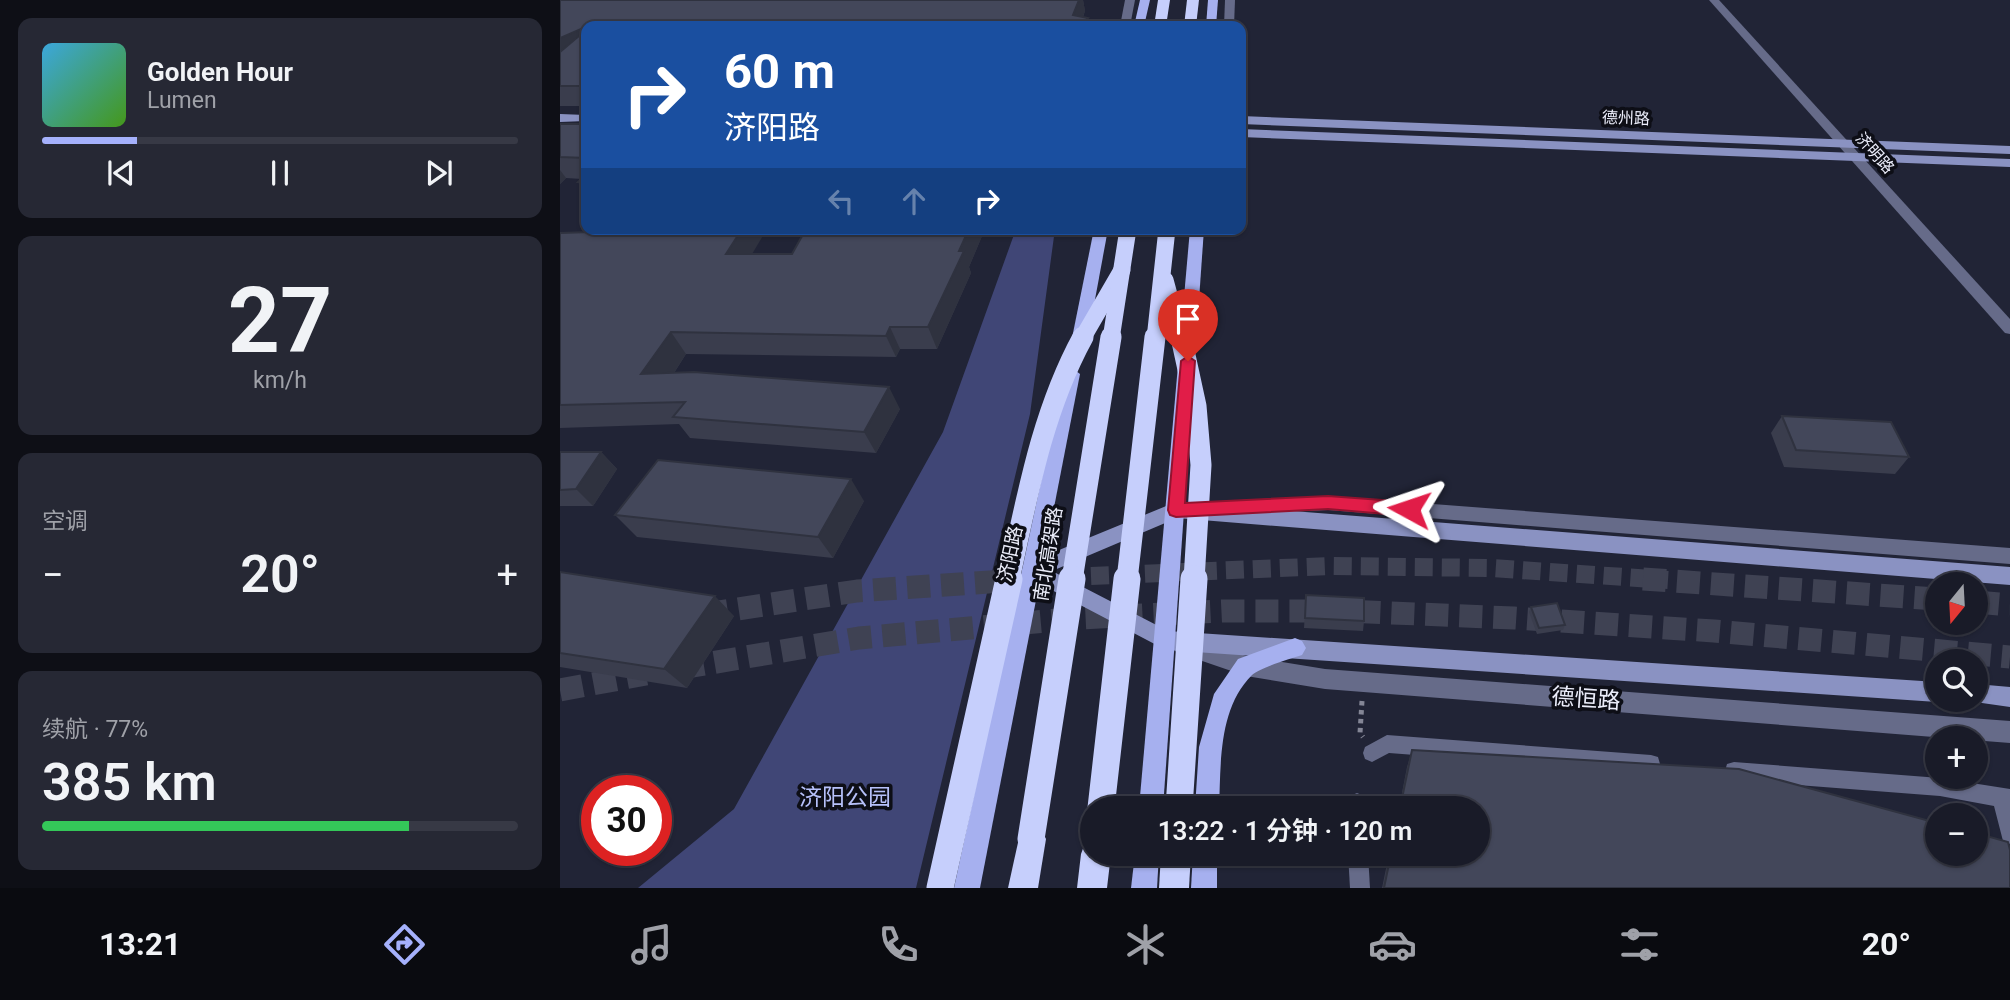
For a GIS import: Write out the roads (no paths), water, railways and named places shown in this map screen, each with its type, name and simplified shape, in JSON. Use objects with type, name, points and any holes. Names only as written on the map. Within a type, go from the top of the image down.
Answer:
[{"type":"highway","points":[[1161,21],[1164,0]]},
{"type":"highway","points":[[1191,21],[1193,0]]},
{"type":"highway","name":"南北高架路","points":[[1023,888],[1127,235]]},
{"type":"highway","points":[[1102,796],[1166,235]]},
{"type":"highway","points":[[940,888],[1037,453],[1058,392],[1081,340],[1122,270]]},
{"type":"highway","points":[[1162,271],[1186,355],[1196,406],[1201,465],[1180,796]]},
{"type":"highway","points":[[1092,888],[1095,866]]},
{"type":"highway","points":[[1174,888],[1175,866]]},
{"type":"main road","points":[[1140,21],[1145,0]]},
{"type":"main road","points":[[1211,21],[1213,0]]},
{"type":"main road","name":"济阳路","points":[[967,888],[1100,235]]},
{"type":"main road","points":[[1152,796],[1197,235]]},
{"type":"main road","points":[[1208,796],[1210,747],[1222,701],[1246,666],[1295,648]]},
{"type":"main road","points":[[1144,888],[1146,866]]},
{"type":"main road","points":[[1204,888],[1205,866]]},
{"type":"street","points":[[1126,21],[1130,0]]},
{"type":"street","points":[[1228,21],[1230,0]]},
{"type":"street","name":"济明路","points":[[1714,0],[2010,329]]},
{"type":"street","points":[[560,118],[581,118]]},
{"type":"street","name":"德州路","points":[[1246,120],[2010,150]]},
{"type":"street","name":"德州路","points":[[1246,133],[2010,163]]},
{"type":"street","points":[[1032,570],[1176,510],[1328,503],[2010,555]]},
{"type":"street","points":[[1176,510],[2010,576]]},
{"type":"street","points":[[1032,570],[1166,640],[1925,691]]},
{"type":"street","name":"德恒路","points":[[1166,640],[1246,666],[1325,679],[2010,732]]},
{"type":"street","points":[[1988,695],[2010,697]]},
{"type":"lane","points":[[1372,753],[1387,744],[1664,765]]},
{"type":"lane","points":[[1719,769],[1940,787],[2006,798],[2010,834]]},
{"type":"lane","points":[[1359,866],[1360,888]]},
{"type":"tunnel","points":[[1064,577],[1331,566],[1491,568],[1668,580]]},
{"type":"tunnel","points":[[1643,579],[1925,598]]},
{"type":"tunnel","points":[[705,614],[857,591],[1018,580],[1014,580]]},
{"type":"tunnel","points":[[1988,603],[2010,605]]},
{"type":"tunnel","points":[[681,668],[859,638],[1080,618],[1222,611],[1345,611],[1514,618],[1714,631],[2010,657]]},
{"type":"tunnel","points":[[560,690],[646,674]]},
{"type":"park label","name":"济阳公园","points":[[845,797]]}]
